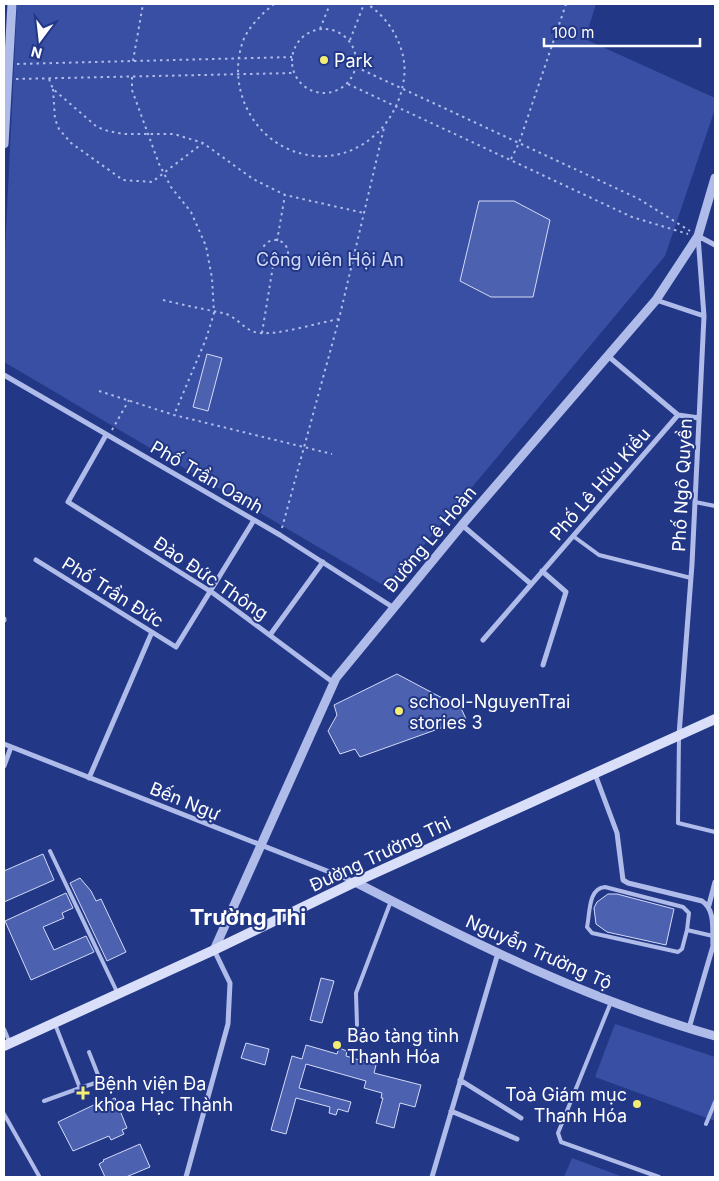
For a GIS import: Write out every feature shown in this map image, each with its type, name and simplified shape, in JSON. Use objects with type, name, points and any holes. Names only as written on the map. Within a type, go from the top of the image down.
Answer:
[{"type":"main road","name":"Đường Trường Thi","points":[[7,1045],[214,950],[355,882],[715,719]]},
{"type":"street","points":[[4,144],[12,4]]},
{"type":"street","name":"Đường Lê Hoàn","points":[[214,950],[334,683],[462,525],[656,300],[698,236],[715,178]]},
{"type":"street","points":[[698,236],[715,245]]},
{"type":"street","name":"Phố Ngô Quyền","points":[[679,735],[691,578],[704,316],[698,236]]},
{"type":"street","points":[[656,300],[704,316]]},
{"type":"street","points":[[608,356],[678,415],[699,418]]},
{"type":"street","name":"Phố Trần Oanh","points":[[4,375],[280,535],[394,608]]},
{"type":"street","name":"Phố Lê Hữu Kiều","points":[[483,640],[678,415]]},
{"type":"street","name":"Đào Đức Thông","points":[[108,436],[68,502],[211,592],[334,683]]},
{"type":"street","points":[[211,592],[254,520]]},
{"type":"street","points":[[462,525],[531,584]]},
{"type":"street","name":"Phố Trần Đức","points":[[36,560],[176,647],[211,592]]},
{"type":"street","points":[[270,635],[323,562]]},
{"type":"street","points":[[542,571],[566,592],[543,666]]},
{"type":"street","points":[[89,778],[152,632]]},
{"type":"street","name":"Bến Ngự","points":[[4,744],[355,882]]},
{"type":"street","points":[[4,766],[11,747]]},
{"type":"street","points":[[595,774],[617,833],[623,880],[628,883],[702,901],[709,905],[712,911],[714,946],[689,1029]]},
{"type":"street","name":"Nguyễn Trường Tộ","points":[[355,882],[498,953],[611,1002],[715,1036]]},
{"type":"street","points":[[709,905],[715,882]]},
{"type":"street","points":[[186,1177],[228,1024],[230,983],[214,950]]},
{"type":"street","points":[[432,1177],[498,953]]},
{"type":"street","points":[[460,1080],[521,1118]]},
{"type":"street","points":[[451,1111],[517,1139]]},
{"type":"lane","points":[[695,502],[715,506]]},
{"type":"lane","points":[[573,536],[599,555],[691,578]]},
{"type":"lane","points":[[679,735],[678,823],[715,832]]},
{"type":"lane","points":[[50,852],[118,994]]},
{"type":"lane","points":[[605,887],[683,907],[689,913],[687,930],[682,950],[678,952],[592,933],[588,927],[594,892],[599,888],[605,887]]},
{"type":"lane","points":[[357,1025],[356,993],[391,901]]},
{"type":"lane","points":[[687,930],[713,936]]},
{"type":"lane","points":[[611,1002],[558,1133],[558,1138],[561,1142],[659,1177]]},
{"type":"lane","points":[[55,1024],[80,1088]]},
{"type":"lane","points":[[4,1030],[7,1045]]},
{"type":"lane","points":[[44,1102],[100,1080],[89,1052]]},
{"type":"lane","points":[[706,1124],[715,1102]]},
{"type":"lane","points":[[4,1114],[39,1176]]},
{"type":"path","points":[[133,61],[143,4]]},
{"type":"path","points":[[274,4],[257,18],[244,40],[239,58],[238,74],[239,91],[249,115],[266,136],[288,149],[314,156],[340,154],[364,144],[385,127]]},
{"type":"path","points":[[320,29],[330,4]]},
{"type":"path","points":[[280,535],[339,319],[385,127],[397,107],[405,74],[402,49],[391,26],[366,4],[350,40]]},
{"type":"path","points":[[511,160],[519,143],[566,4]]},
{"type":"path","points":[[320,29],[336,31],[350,40],[355,49],[356,66],[348,84],[336,92],[316,93],[307,89],[294,73],[292,57],[298,42],[304,35],[320,29]]},
{"type":"path","points":[[7,67],[133,61],[292,57]]},
{"type":"path","points":[[356,66],[639,199],[698,236]]},
{"type":"path","points":[[8,80],[294,73]]},
{"type":"path","points":[[132,77],[132,90],[164,173],[171,187],[191,212],[206,246],[212,278],[214,313],[206,339],[174,415]]},
{"type":"path","points":[[48,79],[53,88],[97,126],[108,132],[123,134],[174,134],[203,143],[253,179],[285,195],[364,213]]},
{"type":"path","points":[[348,84],[632,217],[698,236]]},
{"type":"path","points":[[53,88],[55,119],[59,129],[71,143],[123,180],[152,182],[203,143]]},
{"type":"path","points":[[277,241],[285,195]]},
{"type":"path","points":[[277,241],[286,247],[287,255],[281,265],[273,266],[264,259],[262,252],[269,242],[277,241]]},
{"type":"path","points":[[262,333],[273,266]]},
{"type":"path","points":[[163,300],[231,316],[244,328],[262,333],[339,319]]},
{"type":"path","points":[[99,391],[174,415],[332,454]]},
{"type":"path","points":[[108,436],[129,400]]},
{"type":"green space","name":"Công viên Hội An","points":[[17,4],[596,4],[585,39],[715,98],[715,109],[665,256],[388,588],[4,362],[4,273]]},
{"type":"green space","points":[[615,1024],[715,1057],[715,1121],[595,1077]]},
{"type":"green space","points":[[572,1158],[623,1177],[564,1177]]},
{"type":"building","points":[[479,201],[514,201],[550,220],[533,297],[491,297],[460,281]]},
{"type":"building","points":[[207,354],[222,358],[208,411],[193,407]]},
{"type":"building","name":"school-NguyenTrai stories 3","points":[[397,674],[461,708],[466,719],[360,757],[355,749],[340,754],[328,731],[337,715],[334,705]]},
{"type":"building","points":[[43,854],[54,880],[4,902],[4,871]]},
{"type":"building","points":[[80,878],[91,891],[96,901],[101,899],[126,952],[107,961],[70,883]]},
{"type":"building","points":[[66,893],[73,908],[62,913],[64,918],[43,927],[54,950],[86,936],[94,952],[31,980],[5,921]]},
{"type":"building","points":[[608,894],[617,894],[674,909],[666,945],[607,932],[596,924],[594,908],[597,902]]},
{"type":"building","points":[[321,978],[334,981],[322,1023],[310,1020]]},
{"type":"building","points":[[246,1043],[269,1049],[265,1065],[241,1058]]},
{"type":"building","points":[[306,1045],[337,1054],[339,1048],[347,1051],[346,1056],[376,1065],[374,1073],[421,1085],[415,1107],[400,1103],[394,1128],[376,1123],[383,1098],[381,1098],[382,1093],[364,1088],[366,1081],[306,1064],[299,1088],[351,1102],[348,1112],[338,1109],[336,1115],[329,1113],[330,1107],[296,1098],[286,1134],[271,1130],[292,1056],[302,1059]]},
{"type":"building","points":[[115,1098],[127,1128],[122,1130],[124,1134],[111,1140],[109,1136],[73,1151],[58,1122],[100,1102],[101,1104]]},
{"type":"building","points":[[140,1144],[150,1167],[126,1177],[105,1177],[99,1164],[103,1160]]},
{"type":"place","name":"Park","points":[[324,60]]},
{"type":"place","name":"school-NguyenTrai stories 3","points":[[399,711]]},
{"type":"place","name":"Bảo tàng tỉnh Thanh Hóa","points":[[337,1045]]},
{"type":"place","name":"Bệnh viện Đa khoa Hạc Thành","points":[[83,1093]]},
{"type":"place","name":"Toà Giám mục Thanh Hóa","points":[[637,1104]]},
{"type":"district","name":"Trường Thi","points":[[248,917]]}]
